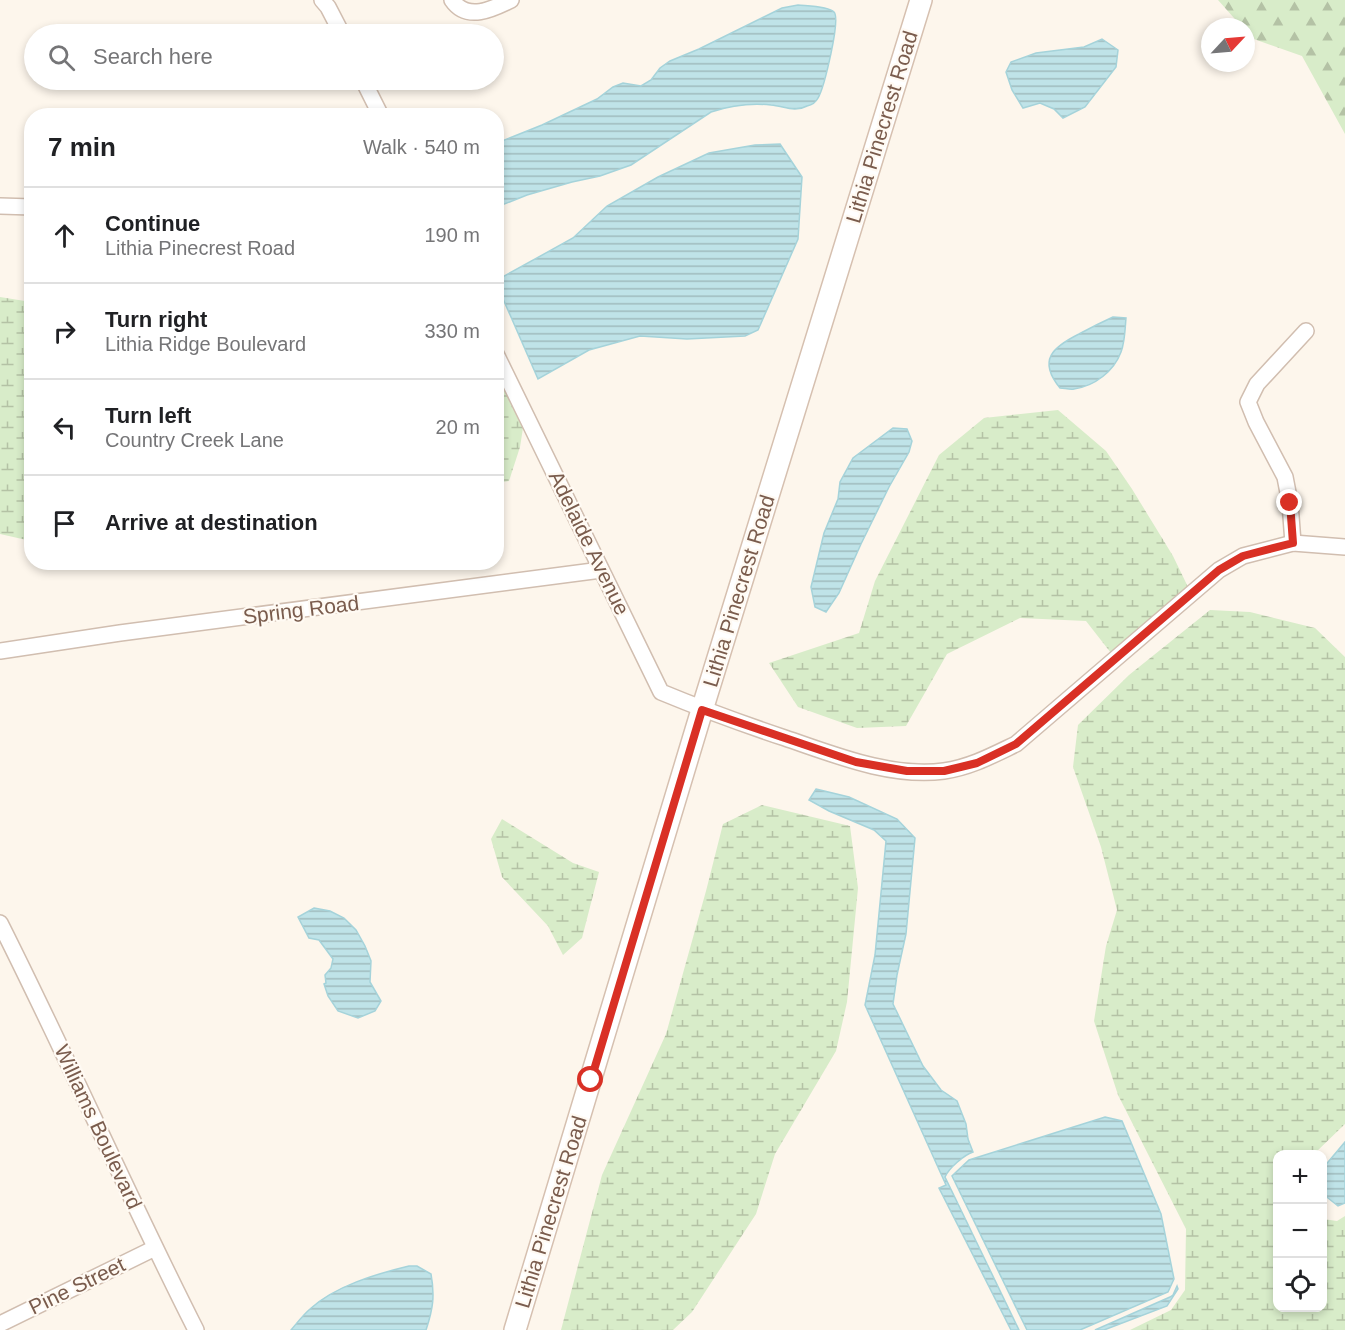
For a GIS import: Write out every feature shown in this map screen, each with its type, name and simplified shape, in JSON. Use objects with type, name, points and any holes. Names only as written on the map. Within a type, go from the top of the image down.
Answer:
[{"type":"main road","name":"Lithia Pinecrest Road","points":[[517,1327],[702,710],[921,0]]},
{"type":"street","points":[[322,0],[337,24]]},
{"type":"street","points":[[452,0],[461,9],[476,11],[493,9],[511,0]]},
{"type":"street","points":[[368,90],[377,108]]},
{"type":"street","points":[[0,206],[24,207]]},
{"type":"street","points":[[1293,543],[1290,503],[1285,477],[1248,402],[1257,384],[1306,331]]},
{"type":"street","name":"Adelaide Avenue","points":[[504,370],[661,692],[702,710],[856,762],[907,771],[944,771],[977,763],[1016,744],[1219,570],[1243,556],[1293,543],[1345,547]]},
{"type":"street","name":"Spring Road","points":[[0,651],[120,633],[602,570]]},
{"type":"street","name":"Williams Boulevard","points":[[0,923],[44,1009],[155,1248],[196,1330]]},
{"type":"street","name":"Pine Street","points":[[0,1324],[155,1248]]},
{"type":"green space","points":[[1218,0],[1345,0],[1345,134],[1302,56],[1255,39],[1255,18],[1234,18]]},
{"type":"green space","points":[[0,297],[24,301],[24,539],[0,534]]},
{"type":"green space","points":[[504,387],[523,428],[520,447],[509,481],[504,482]]},
{"type":"green space","points":[[1058,410],[1106,451],[1173,556],[1188,587],[1111,653],[1086,621],[1020,618],[947,654],[906,726],[857,728],[798,707],[769,663],[859,633],[875,581],[939,455],[984,418]]},
{"type":"green space","points":[[1210,610],[1250,612],[1315,628],[1345,657],[1345,1124],[1318,1150],[1273,1150],[1273,1312],[1327,1312],[1327,1220],[1337,1221],[1345,1216],[1345,1330],[1130,1330],[1171,1310],[1185,1290],[1186,1229],[1118,1095],[1094,1021],[1106,946],[1117,910],[1101,847],[1073,767],[1078,725],[1129,675]]},
{"type":"green space","points":[[762,805],[850,826],[858,888],[847,1002],[836,1051],[775,1154],[756,1214],[692,1312],[673,1330],[561,1330],[602,1175],[666,1034],[723,824]]},
{"type":"green space","points":[[502,819],[573,863],[599,872],[582,938],[563,955],[548,926],[502,877],[491,839]]},
{"type":"water","points":[[798,5],[817,7],[831,10],[836,17],[828,68],[821,92],[814,103],[798,109],[756,104],[711,112],[631,165],[600,176],[527,195],[504,204],[504,140],[597,99],[613,87],[623,83],[641,86],[651,80],[660,68],[670,61],[782,8]]},
{"type":"water","points":[[1102,39],[1118,50],[1116,67],[1085,107],[1063,118],[1054,109],[1040,103],[1023,108],[1012,90],[1006,72],[1011,62],[1036,53],[1084,47]]},
{"type":"water","points":[[780,144],[802,177],[798,239],[758,330],[745,336],[687,339],[640,336],[589,350],[538,379],[504,301],[504,276],[573,238],[607,206],[658,177],[709,153],[755,145]]},
{"type":"water","points":[[1113,317],[1126,318],[1122,348],[1114,365],[1089,385],[1072,389],[1060,388],[1050,370],[1049,362],[1055,349]]},
{"type":"water","points":[[893,428],[907,429],[912,441],[909,452],[889,487],[839,593],[826,612],[815,607],[811,587],[824,533],[838,499],[840,482],[853,458]]},
{"type":"water","points":[[816,789],[849,797],[897,819],[915,838],[906,934],[893,1004],[923,1066],[941,1090],[957,1101],[966,1124],[973,1152],[957,1162],[945,1177],[1019,1330],[1011,1330],[939,1188],[946,1185],[865,1005],[875,955],[886,841],[874,830],[809,800]]},
{"type":"water","points":[[314,908],[330,911],[344,918],[356,930],[371,961],[370,982],[381,1001],[375,1011],[358,1018],[338,1011],[328,996],[324,984],[326,983],[325,975],[331,968],[333,959],[319,940],[309,938],[298,917]]},
{"type":"water","points":[[1105,1117],[1122,1121],[1161,1214],[1174,1279],[1168,1292],[1080,1330],[1027,1330],[952,1176],[969,1160]]},
{"type":"water","points":[[1345,1142],[1345,1203],[1338,1206],[1327,1197],[1327,1163]]},
{"type":"water","points":[[409,1266],[417,1266],[431,1274],[433,1302],[426,1330],[291,1330],[302,1316],[331,1294],[370,1277]]},
{"type":"water","points":[[1177,1286],[1178,1289],[1167,1306],[1104,1330],[1095,1330],[1170,1297]]},
{"type":"route","points":[[591,1080],[702,710],[856,762],[907,771],[944,771],[977,763],[1016,744],[1219,570],[1243,556],[1293,543],[1290,503]]}]
